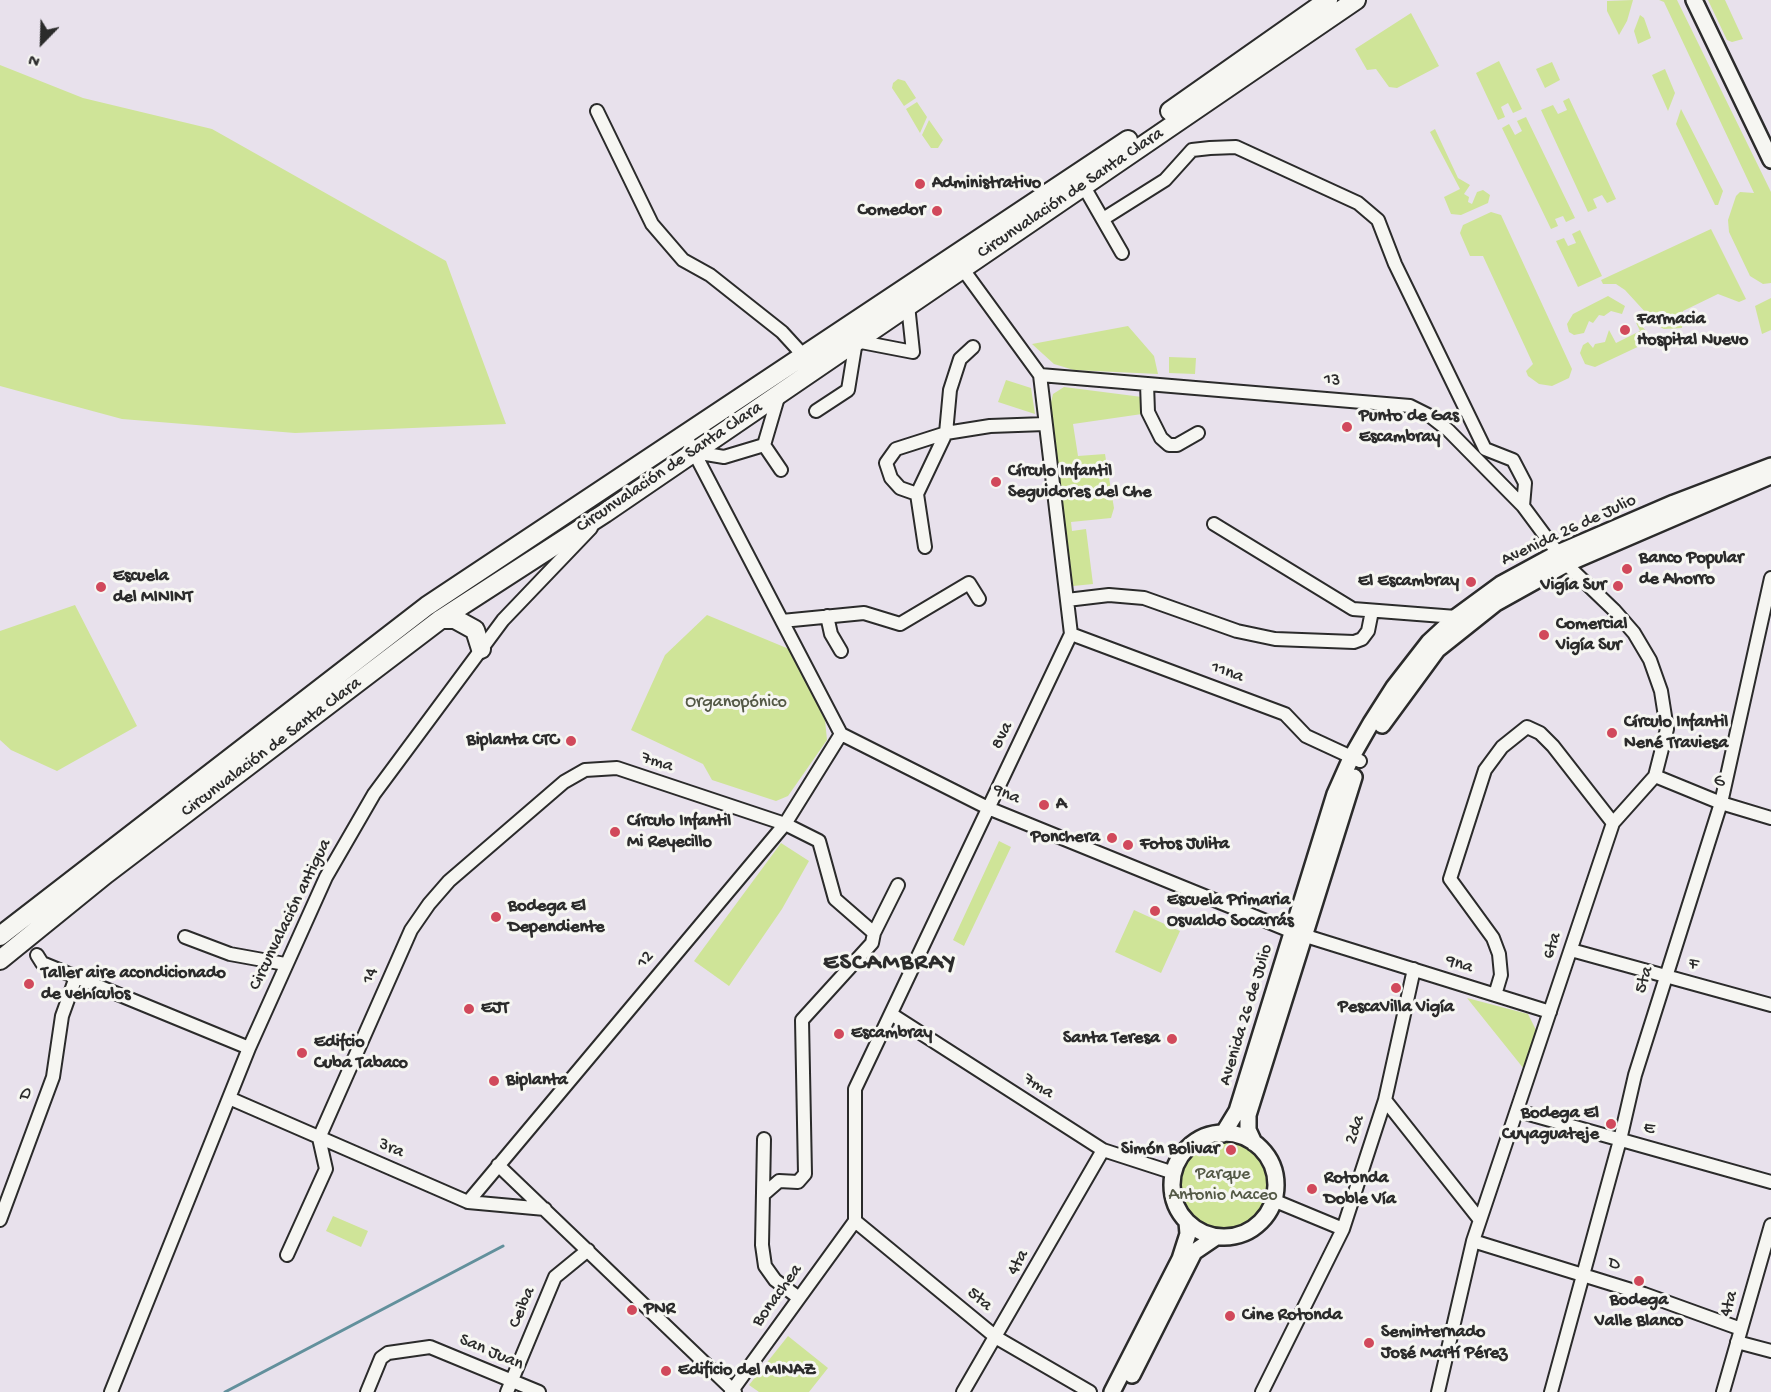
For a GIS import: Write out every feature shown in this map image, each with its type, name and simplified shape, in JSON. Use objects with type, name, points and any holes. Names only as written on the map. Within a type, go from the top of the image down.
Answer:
[{"type":"highway","name":"Circunvalación de Santa Clara","points":[[0,936],[427,606],[803,354],[1134,143],[1327,4],[1356,0]]},
{"type":"highway","name":"Circunvalación de Santa Clara","points":[[0,960],[106,874],[441,619],[605,513],[779,394],[1083,185],[1134,143]]},
{"type":"highway","points":[[441,619],[455,620],[475,630],[481,649]]},
{"type":"main road","points":[[1694,0],[1766,137],[1771,160]]},
{"type":"main road","name":"Avenida 26 de Julio","points":[[1356,759],[1437,650],[1496,603],[1562,559],[1674,503],[1771,466]]},
{"type":"main road","name":"Avenida 26 de Julio","points":[[1223,1134],[1237,1111],[1345,798],[1356,759],[1394,687],[1429,642],[1456,617],[1502,584],[1771,476]]},
{"type":"main road","name":"Avenida 26 de Julio","points":[[1254,1143],[1248,1130],[1248,1115],[1299,933]]},
{"type":"main road","points":[[1223,1134],[1238,1136],[1254,1143],[1266,1156],[1274,1171],[1276,1188],[1263,1220],[1249,1231],[1233,1237],[1216,1237],[1199,1231],[1187,1222],[1178,1210],[1173,1195],[1174,1173],[1184,1153],[1195,1142],[1208,1136],[1223,1134]]},
{"type":"main road","points":[[1112,1392],[1180,1259],[1188,1234],[1187,1222]]},
{"type":"main road","points":[[1124,1392],[1194,1252],[1216,1237]]},
{"type":"street","points":[[597,111],[652,224],[683,260],[710,275],[782,332],[803,354]]},
{"type":"street","points":[[1103,219],[1165,180],[1192,150],[1210,148],[1236,147],[1358,203],[1378,220],[1395,264],[1485,449],[1513,460],[1525,483],[1523,506]]},
{"type":"street","points":[[1083,185],[1122,253]]},
{"type":"street","points":[[962,268],[1040,375],[1071,634]]},
{"type":"street","points":[[816,411],[848,390],[856,341],[913,352],[908,305]]},
{"type":"street","points":[[925,547],[916,494],[946,433],[954,379],[960,358],[973,347]]},
{"type":"street","name":"13","points":[[1040,375],[1410,406],[1430,416],[1448,430],[1523,506],[1562,559]]},
{"type":"street","points":[[1147,384],[1148,412],[1161,438],[1169,445],[1177,445],[1198,433]]},
{"type":"street","points":[[764,446],[779,394]]},
{"type":"street","points":[[916,494],[900,488],[891,478],[886,463],[896,449],[946,433],[990,426],[1046,424]]},
{"type":"street","points":[[684,433],[841,734]]},
{"type":"street","points":[[694,452],[724,457],[764,446]]},
{"type":"street","points":[[764,446],[781,470]]},
{"type":"street","name":"Circunvalación antigua","points":[[111,1392],[249,1048],[326,877],[374,794],[503,620],[605,513]]},
{"type":"street","points":[[1214,524],[1343,605],[1353,609],[1456,617]]},
{"type":"street","name":"6ta","points":[[1438,1392],[1473,1241],[1613,823],[1655,776],[1667,729],[1661,691],[1650,660],[1634,633],[1562,559]]},
{"type":"street","name":"5ta","points":[[1551,1392],[1620,1140],[1635,1075],[1721,802],[1771,578]]},
{"type":"street","points":[[782,621],[864,613],[900,624],[969,583],[979,599]]},
{"type":"street","points":[[1067,600],[1109,595],[1144,598],[1246,633],[1275,639],[1354,642],[1362,639],[1368,631],[1372,611]]},
{"type":"street","points":[[827,616],[831,634],[841,651]]},
{"type":"street","name":"11na","points":[[1071,634],[1285,714],[1306,736],[1356,759]]},
{"type":"street","name":"8va","points":[[855,1221],[855,1089],[1071,634]]},
{"type":"street","points":[[1495,995],[1501,975],[1499,954],[1493,938],[1450,879],[1485,770],[1502,747],[1527,726],[1540,733],[1553,746],[1613,823]]},
{"type":"street","name":"9na","points":[[841,734],[988,808],[1299,933],[1550,1012]]},
{"type":"street","name":"12","points":[[468,1202],[785,824],[841,734]]},
{"type":"street","name":"7ma","points":[[585,770],[616,768],[785,824],[819,841],[835,899],[874,933]]},
{"type":"street","name":"14","points":[[319,1137],[411,930],[429,904],[449,881],[564,782],[585,770]]},
{"type":"street","name":"G","points":[[1655,776],[1721,802],[1771,818]]},
{"type":"street","points":[[764,1174],[778,1180],[798,1182],[805,1174],[802,1020],[873,943],[874,933],[898,885]]},
{"type":"street","points":[[185,937],[230,954],[285,964]]},
{"type":"street","name":"F","points":[[1571,950],[1771,1005]]},
{"type":"street","points":[[37,955],[42,963],[249,1048]]},
{"type":"street","name":"2da","points":[[1262,1392],[1343,1229],[1385,1101],[1414,969]]},
{"type":"street","name":"D","points":[[0,1220],[53,1077],[62,1016],[76,977]]},
{"type":"street","name":"7ma","points":[[891,1014],[1103,1150],[1174,1173]]},
{"type":"street","name":"3ra","points":[[229,1098],[468,1202],[545,1209]]},
{"type":"street","points":[[1385,1101],[1480,1220]]},
{"type":"street","name":"E","points":[[1518,1111],[1771,1182]]},
{"type":"street","points":[[286,1255],[326,1169],[319,1137]]},
{"type":"street","points":[[764,1138],[762,1245],[765,1266],[775,1280],[799,1298]]},
{"type":"street","name":"4ta","points":[[963,1392],[997,1338],[1103,1150]]},
{"type":"street","points":[[498,1165],[733,1391]]},
{"type":"street","points":[[764,1194],[778,1180]]},
{"type":"street","points":[[1273,1200],[1343,1229]]},
{"type":"street","name":"5ta","points":[[855,1221],[997,1338],[1090,1392]]},
{"type":"street","name":"Bonachea","points":[[733,1391],[855,1221]]},
{"type":"street","name":"4ta","points":[[1723,1392],[1771,1225]]},
{"type":"street","name":"D","points":[[1473,1241],[1583,1274],[1741,1329]]},
{"type":"street","name":"Ceiba","points":[[510,1386],[555,1277],[588,1250]]},
{"type":"street","points":[[1737,1342],[1771,1351]]},
{"type":"street","name":"San Juan","points":[[367,1392],[381,1359],[388,1353],[430,1347],[510,1386],[539,1392]]},
{"type":"green space","points":[[1633,0],[1627,21],[1619,35],[1607,11],[1607,1]]},
{"type":"green space","points":[[1659,0],[1677,0],[1771,192],[1771,283],[1763,284],[1750,276],[1729,232],[1728,220],[1736,196],[1740,192],[1754,193],[1664,2]]},
{"type":"green space","points":[[1708,0],[1725,0],[1743,39],[1732,42],[1727,40]]},
{"type":"green space","points":[[1411,13],[1439,66],[1397,88],[1389,87],[1376,69],[1367,70],[1355,49]]},
{"type":"green space","points":[[1640,15],[1644,18],[1651,38],[1638,44],[1634,31]]},
{"type":"green space","points":[[1499,61],[1522,109],[1513,113],[1508,103],[1501,107],[1505,117],[1498,120],[1476,73]]},
{"type":"green space","points":[[1552,62],[1560,80],[1545,88],[1536,69]]},
{"type":"green space","points":[[0,65],[83,98],[212,129],[446,261],[506,424],[295,433],[122,419],[0,386]]},
{"type":"green space","points":[[1665,69],[1675,93],[1668,111],[1652,75]]},
{"type":"green space","points":[[898,79],[905,81],[916,98],[904,106],[892,88],[893,83]]},
{"type":"green space","points":[[1569,98],[1616,199],[1607,203],[1602,195],[1593,199],[1597,208],[1588,212],[1541,110],[1553,105],[1558,114],[1567,110],[1563,101]]},
{"type":"green space","points":[[917,102],[927,117],[920,133],[906,109]]},
{"type":"green space","points":[[1681,109],[1723,191],[1718,205],[1715,205],[1676,124]]},
{"type":"green space","points":[[1526,117],[1575,218],[1566,222],[1563,216],[1555,219],[1558,226],[1551,229],[1502,128],[1509,124],[1515,135],[1522,131],[1517,121]]},
{"type":"green space","points":[[929,120],[943,140],[938,148],[931,148],[922,135]]},
{"type":"green space","points":[[1435,129],[1458,178],[1470,185],[1464,194],[1469,197],[1468,202],[1472,204],[1477,192],[1483,190],[1490,195],[1488,203],[1461,215],[1451,214],[1444,197],[1460,189],[1430,132]]},
{"type":"green space","points":[[1491,212],[1501,215],[1572,369],[1569,378],[1552,386],[1539,384],[1528,376],[1526,371],[1533,364],[1483,256],[1470,256],[1460,233],[1463,225]]},
{"type":"green space","points":[[1711,229],[1746,299],[1739,302],[1718,294],[1683,311],[1682,328],[1664,329],[1658,326],[1625,290],[1616,284],[1603,284],[1601,280]]},
{"type":"green space","points":[[1580,230],[1602,276],[1578,287],[1556,241],[1564,238],[1568,246],[1576,243],[1572,234]]},
{"type":"green space","points":[[1608,296],[1625,306],[1622,314],[1611,311],[1604,316],[1599,315],[1593,323],[1589,321],[1584,333],[1574,335],[1569,332],[1567,324],[1573,314]]},
{"type":"green space","points":[[1771,298],[1771,330],[1762,334],[1755,306]]},
{"type":"green space","points":[[1634,318],[1648,333],[1646,343],[1595,367],[1585,364],[1580,353],[1583,345],[1588,342],[1593,348],[1595,344],[1605,342],[1609,330],[1616,343],[1640,331]]},
{"type":"green space","points":[[1128,326],[1154,356],[1158,374],[1074,370],[1054,364],[1032,344]]},
{"type":"green space","points":[[1169,357],[1196,358],[1195,374],[1169,373]]},
{"type":"green space","points":[[1006,380],[1031,388],[1035,414],[998,402]]},
{"type":"green space","points":[[1064,387],[1142,397],[1142,414],[1073,424],[1078,456],[1105,454],[1114,508],[1111,518],[1071,522],[1072,531],[1086,529],[1093,584],[1073,586],[1050,406],[1053,394]]},
{"type":"green space","points":[[75,605],[137,726],[57,771],[11,750],[0,740],[0,631]]},
{"type":"green space","name":"Organopónico","points":[[707,615],[789,649],[825,720],[827,740],[788,796],[776,801],[712,780],[703,764],[631,730],[665,655]]},
{"type":"green space","points":[[999,841],[1011,847],[964,946],[953,940]]},
{"type":"green space","points":[[781,843],[809,861],[782,909],[729,986],[694,961]]},
{"type":"green space","points":[[1134,910],[1180,931],[1161,973],[1115,952]]},
{"type":"green space","points":[[1467,998],[1528,1014],[1537,1032],[1524,1069]]},
{"type":"green space","name":"Parque Antonio Maceo","points":[[1223,1139],[1241,1143],[1256,1153],[1266,1168],[1270,1186],[1266,1204],[1256,1219],[1241,1229],[1223,1233],[1205,1229],[1190,1219],[1180,1204],[1176,1186],[1180,1168],[1190,1153],[1205,1143]]},
{"type":"green space","points":[[333,1216],[368,1231],[361,1247],[326,1231]]},
{"type":"green space","points":[[788,1336],[828,1368],[809,1392],[759,1392],[749,1385]]},
{"type":"waterway","points":[[225,1392],[503,1246]]},
{"type":"place","name":"Administrativo","points":[[920,184]]},
{"type":"place","name":"Comedor","points":[[937,211]]},
{"type":"place","name":"Farmacia Hospital Nuevo","points":[[1625,330]]},
{"type":"place","name":"Punto de Gas Escambray","points":[[1347,427]]},
{"type":"place","name":"Círculo Infantil Seguidores del Che","points":[[996,482]]},
{"type":"place","name":"Banco Popular de Ahorro","points":[[1627,569]]},
{"type":"place","name":"El Escambray","points":[[1471,582]]},
{"type":"place","name":"Vigía Sur","points":[[1618,586]]},
{"type":"place","name":"Escuela del MININT","points":[[101,587]]},
{"type":"place","name":"Comercial Vigía Sur","points":[[1544,635]]},
{"type":"place","name":"Círculo Infantil Nené Traviesa","points":[[1612,733]]},
{"type":"place","name":"Biplanta CTC","points":[[571,741]]},
{"type":"place","name":"A","points":[[1044,805]]},
{"type":"place","name":"Círculo Infantil Mi Reyecillo","points":[[615,832]]},
{"type":"place","name":"Ponchera","points":[[1112,838]]},
{"type":"place","name":"Fotos Julita","points":[[1128,845]]},
{"type":"place","name":"Escuela Primaria Osvaldo Socarrás","points":[[1155,911]]},
{"type":"place","name":"Bodega El Dependiente","points":[[496,917]]},
{"type":"place","name":"Taller aire acondicionado de vehículos","points":[[29,984]]},
{"type":"place","name":"PescaVilla Vigía","points":[[1396,988]]},
{"type":"place","name":"EJT","points":[[469,1009]]},
{"type":"place","name":"Escambray","points":[[839,1034]]},
{"type":"place","name":"Santa Teresa","points":[[1172,1039]]},
{"type":"place","name":"Edifcio Cuba Tabaco","points":[[302,1053]]},
{"type":"place","name":"Biplanta","points":[[494,1081]]},
{"type":"place","name":"Bodega El Cuyaguateje","points":[[1611,1124]]},
{"type":"place","name":"Simón Bolivar","points":[[1231,1150]]},
{"type":"place","name":"Rotonda Doble Vía","points":[[1312,1189]]},
{"type":"place","name":"Bodega Valle Blanco","points":[[1639,1281]]},
{"type":"place","name":"PNR","points":[[632,1310]]},
{"type":"place","name":"Cine Rotonda","points":[[1230,1316]]},
{"type":"place","name":"Seminternado José Martí Pérez","points":[[1369,1343]]},
{"type":"place","name":"Edificio del MINAZ","points":[[666,1371]]},
{"type":"district","name":"ESCAMBRAY","points":[[890,964]]}]
